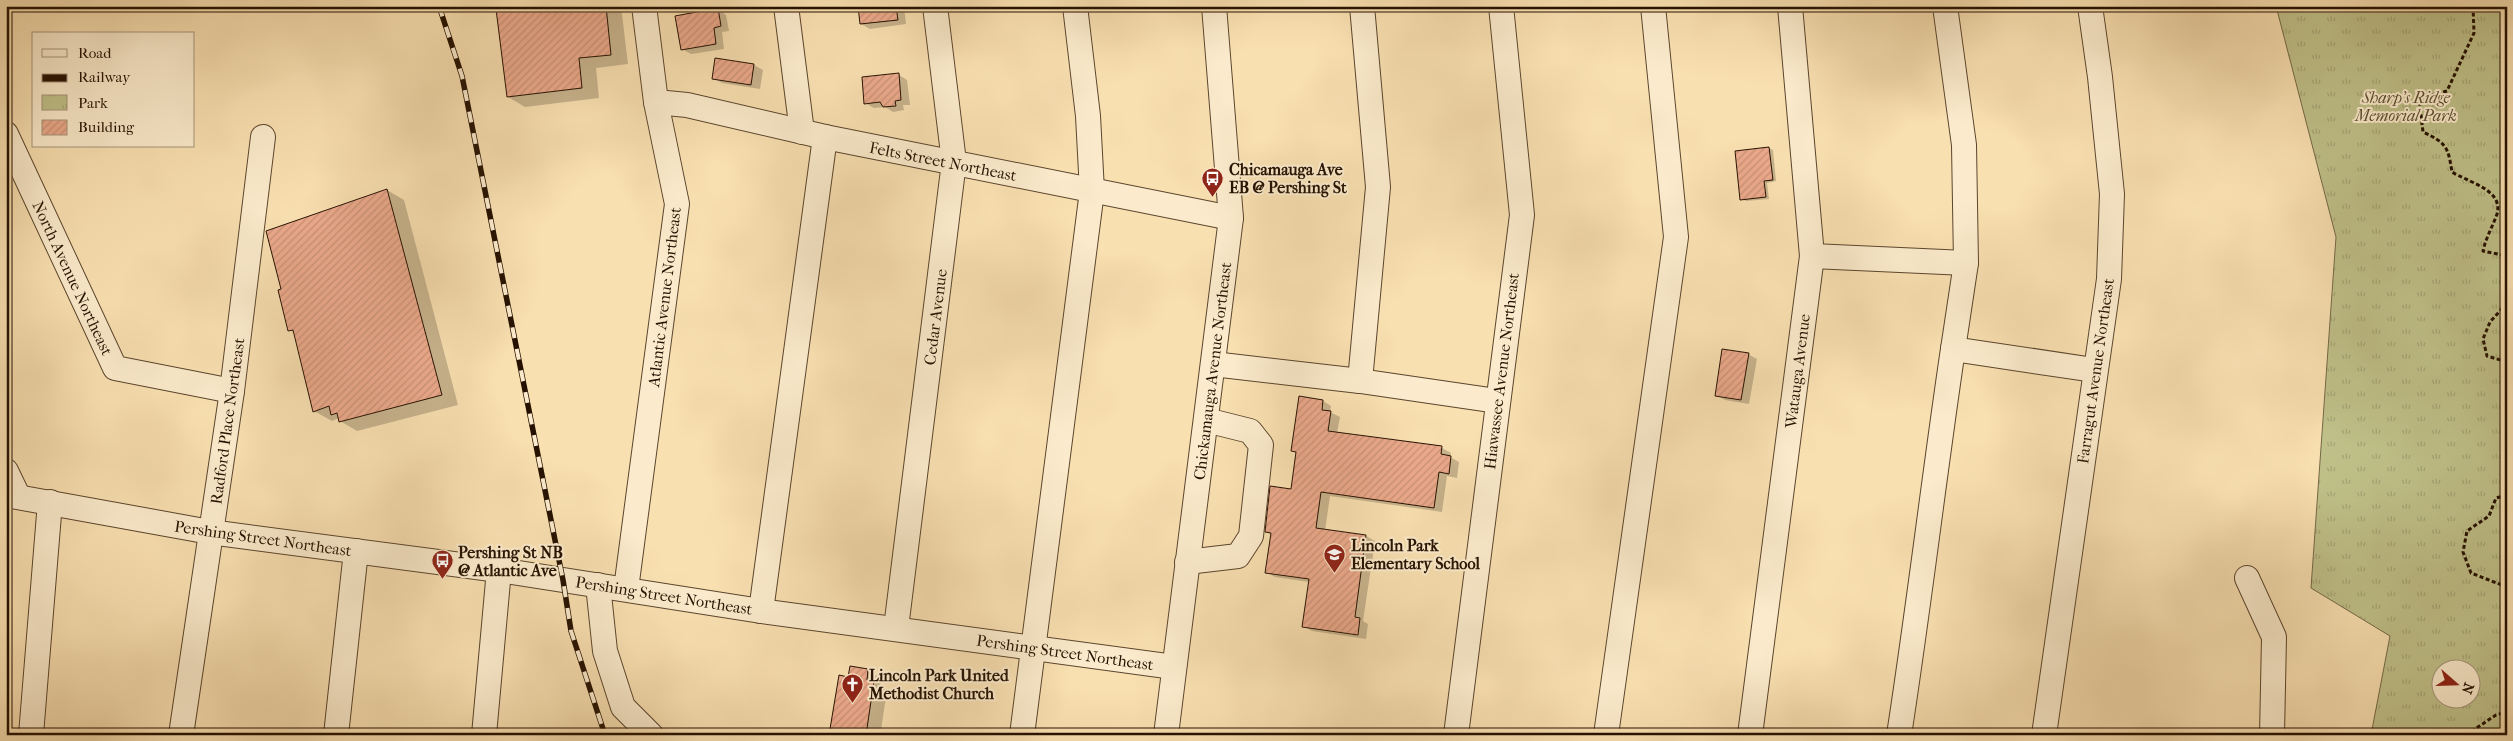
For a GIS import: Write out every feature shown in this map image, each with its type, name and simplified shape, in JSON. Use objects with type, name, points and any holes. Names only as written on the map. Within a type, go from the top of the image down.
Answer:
[{"type":"street","name":"Atlantic Avenue Northeast","points":[[626,589],[677,204],[656,102],[644,6]]},
{"type":"street","points":[[761,611],[814,134],[786,6]]},
{"type":"street","name":"Cedar Avenue","points":[[896,628],[954,162],[935,6]]},
{"type":"street","points":[[1022,735],[1092,191],[1088,116],[1075,6]]},
{"type":"street","name":"Chickamauga Avenue Northeast","points":[[1166,735],[1231,218],[1214,6]]},
{"type":"street","points":[[1360,380],[1378,187],[1362,6]]},
{"type":"street","name":"Hiawassee Avenue Northeast","points":[[1456,735],[1497,400],[1522,215],[1501,6]]},
{"type":"street","points":[[1606,735],[1676,237],[1652,6]]},
{"type":"street","name":"Watauga Avenue","points":[[1750,735],[1812,256],[1790,6]]},
{"type":"street","points":[[1900,735],[1923,582],[1931,500],[1966,263],[1964,145],[1945,6]]},
{"type":"street","name":"Farragut Avenue Northeast","points":[[2044,735],[2094,370],[2109,279],[2112,194],[2100,77],[2090,6]]},
{"type":"street","name":"Felts Street Northeast","points":[[656,102],[687,105],[814,134],[1231,218]]},
{"type":"street","name":"North Avenue Northeast","points":[[6,134],[115,368],[232,391]]},
{"type":"street","name":"Radford Place Northeast","points":[[181,735],[232,391],[263,137]]},
{"type":"street","points":[[1812,256],[1966,263]]},
{"type":"street","points":[[1953,349],[2094,370]]},
{"type":"street","points":[[1214,364],[1360,380],[1497,400]]},
{"type":"street","points":[[1187,562],[1238,556],[1251,536],[1261,445],[1250,432],[1206,420]]},
{"type":"street","points":[[6,472],[12,496]]},
{"type":"street","name":"Pershing Street Northeast","points":[[12,496],[210,532],[499,570],[761,611],[1174,667]]},
{"type":"street","points":[[30,735],[50,502]]},
{"type":"street","points":[[336,735],[356,551]]},
{"type":"street","points":[[484,735],[499,570]]},
{"type":"street","points":[[2247,578],[2274,637],[2272,735]]},
{"type":"street","points":[[598,585],[605,651],[623,707],[651,735]]},
{"type":"path","points":[[2473,6],[2474,34],[2447,91],[2419,98],[2423,132],[2441,141],[2449,152],[2452,172],[2488,190],[2497,199],[2498,212],[2486,236],[2483,250],[2507,256]]},
{"type":"path","points":[[2507,303],[2490,322],[2483,339],[2487,356],[2507,362]]},
{"type":"path","points":[[2507,495],[2496,498],[2489,516],[2467,531],[2463,552],[2471,572],[2507,587]]},
{"type":"path","points":[[2466,735],[2496,715],[2507,712]]},
{"type":"green space","name":"Sharp's Ridge Memorial Park","points":[[2276,6],[2507,6],[2507,735],[2371,735],[2390,636],[2311,588],[2336,237]]},
{"type":"building","points":[[514,6],[606,6],[611,55],[579,58],[582,88],[507,97],[496,9]]},
{"type":"building","points":[[858,6],[896,6],[898,20],[860,24]]},
{"type":"building","points":[[718,8],[721,26],[714,28],[716,44],[681,50],[675,16]]},
{"type":"building","points":[[715,58],[754,64],[751,85],[712,79]]},
{"type":"building","points":[[899,73],[901,100],[895,101],[896,106],[883,107],[880,102],[864,104],[862,77]]},
{"type":"building","points":[[1769,147],[1773,180],[1764,181],[1766,197],[1740,200],[1735,151]]},
{"type":"building","points":[[387,189],[442,395],[339,422],[337,413],[331,415],[329,406],[313,412],[293,330],[288,331],[278,290],[281,289],[266,231]]},
{"type":"building","points":[[1722,349],[1749,353],[1741,400],[1715,396]]},
{"type":"building","name":"Lincoln Park Elementary School","points":[[1299,396],[1323,400],[1322,410],[1331,411],[1328,431],[1442,446],[1441,454],[1451,456],[1449,474],[1439,472],[1434,508],[1321,492],[1316,528],[1366,535],[1355,617],[1360,618],[1358,635],[1302,627],[1309,579],[1265,573],[1271,533],[1265,532],[1270,486],[1291,489],[1296,452],[1291,451]]},
{"type":"building","name":"Lincoln Park United Methodist Church","points":[[850,666],[868,669],[867,680],[874,681],[866,735],[829,735],[839,675],[848,677]]},
{"type":"railway","points":[[439,6],[462,76],[563,580],[571,631],[605,735]]},
{"type":"place","name":"Chicamauga Ave EB @ Pershing St","points":[[1213,197]]},
{"type":"place","name":"Lincoln Park Elementary School","points":[[1335,573]]},
{"type":"place","name":"Pershing St NB @ Atlantic Ave","points":[[442,580]]},
{"type":"place","name":"Lincoln Park United Methodist Church","points":[[853,703]]}]
